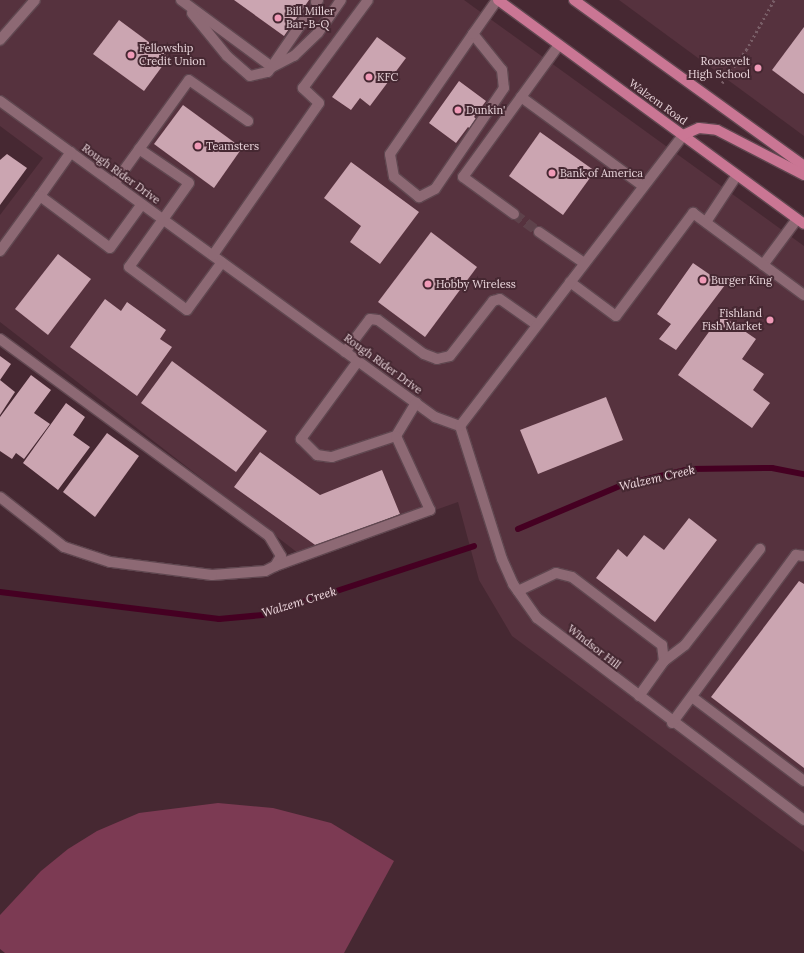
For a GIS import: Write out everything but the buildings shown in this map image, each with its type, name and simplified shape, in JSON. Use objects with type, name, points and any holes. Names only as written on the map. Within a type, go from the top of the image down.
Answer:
[{"type":"main road","name":"Walzem Road","points":[[497,0],[800,222]]},
{"type":"main road","points":[[574,0],[804,166]]},
{"type":"main road","points":[[683,135],[700,128],[717,130],[804,175]]},
{"type":"street","points":[[0,40],[35,0]]},
{"type":"street","points":[[183,1],[227,56],[250,76],[259,76],[272,67],[294,56],[318,33],[341,0]]},
{"type":"street","points":[[213,256],[319,103],[303,88],[368,0]]},
{"type":"street","points":[[472,34],[502,70],[504,88],[439,182],[419,197],[394,177],[390,154],[472,34],[497,0]]},
{"type":"street","points":[[183,1],[272,67]]},
{"type":"street","points":[[272,67],[308,14]]},
{"type":"street","points":[[514,214],[462,177],[559,45]]},
{"type":"street","points":[[114,184],[189,80],[248,121]]},
{"type":"street","points":[[522,97],[643,186]]},
{"type":"street","name":"Rough Rider Drive","points":[[0,100],[416,403],[436,417],[460,426]]},
{"type":"street","points":[[460,426],[683,135]]},
{"type":"street","points":[[139,149],[188,183],[129,267],[187,310],[222,262]]},
{"type":"street","points":[[0,251],[71,152]]},
{"type":"street","points":[[706,222],[737,175]]},
{"type":"street","points":[[40,196],[110,248],[142,204]]},
{"type":"street","points":[[570,282],[616,316],[694,213],[804,295]]},
{"type":"street","points":[[763,265],[800,222]]},
{"type":"street","points":[[539,232],[584,263]]},
{"type":"street","points":[[346,352],[370,319],[378,320],[424,354],[437,359],[450,356],[493,301],[500,299],[537,325]]},
{"type":"street","points":[[0,339],[270,536],[281,556],[275,566]]},
{"type":"street","points":[[358,361],[301,439],[317,455],[332,457],[396,436],[416,403]]},
{"type":"street","name":"Windsor Hill","points":[[460,426],[502,559],[518,591],[537,618],[672,723],[804,820]]},
{"type":"street","points":[[0,497],[64,547],[110,562],[212,575],[265,571],[275,566],[430,510],[396,436]]},
{"type":"street","points":[[638,696],[664,661],[686,645],[760,549]]},
{"type":"street","points":[[672,723],[796,555],[804,556]]},
{"type":"street","points":[[518,591],[556,573],[572,577],[662,645],[664,661]]},
{"type":"street","points":[[692,697],[804,781]]},
{"type":"path","points":[[722,83],[746,50],[774,0]]},
{"type":"shaded area","points":[[0,0],[464,0],[804,246],[804,852],[512,636],[479,580],[458,502],[303,557],[0,322],[0,215],[43,158],[0,126]]},
{"type":"shaded area","name":"Roosevelt High School","points":[[619,0],[804,0],[804,136]]},
{"type":"shaded area","points":[[218,803],[273,808],[331,823],[394,861],[344,953],[5,953],[0,949],[0,915],[41,871],[68,849],[97,831],[139,813]]},
{"type":"waterway","name":"Walzem Creek","points":[[518,529],[622,485],[690,469],[772,468],[804,474]]},
{"type":"waterway","name":"Walzem Creek","points":[[0,592],[219,619],[263,615],[474,546]]},
{"type":"tunnel","points":[[514,214],[539,232]]},
{"type":"place","name":"Bill Miller Bar-B-Q","points":[[278,18]]},
{"type":"place","name":"Fellowship Credit Union","points":[[131,55]]},
{"type":"place","name":"Roosevelt High School","points":[[758,68]]},
{"type":"place","name":"KFC","points":[[369,77]]},
{"type":"place","name":"Dunkin'","points":[[458,110]]},
{"type":"place","name":"Teamsters","points":[[198,146]]},
{"type":"place","name":"Bank of America","points":[[552,173]]},
{"type":"place","name":"Burger King","points":[[703,280]]},
{"type":"place","name":"Hobby Wireless","points":[[428,284]]},
{"type":"place","name":"Fishland Fish Market","points":[[770,320]]}]
